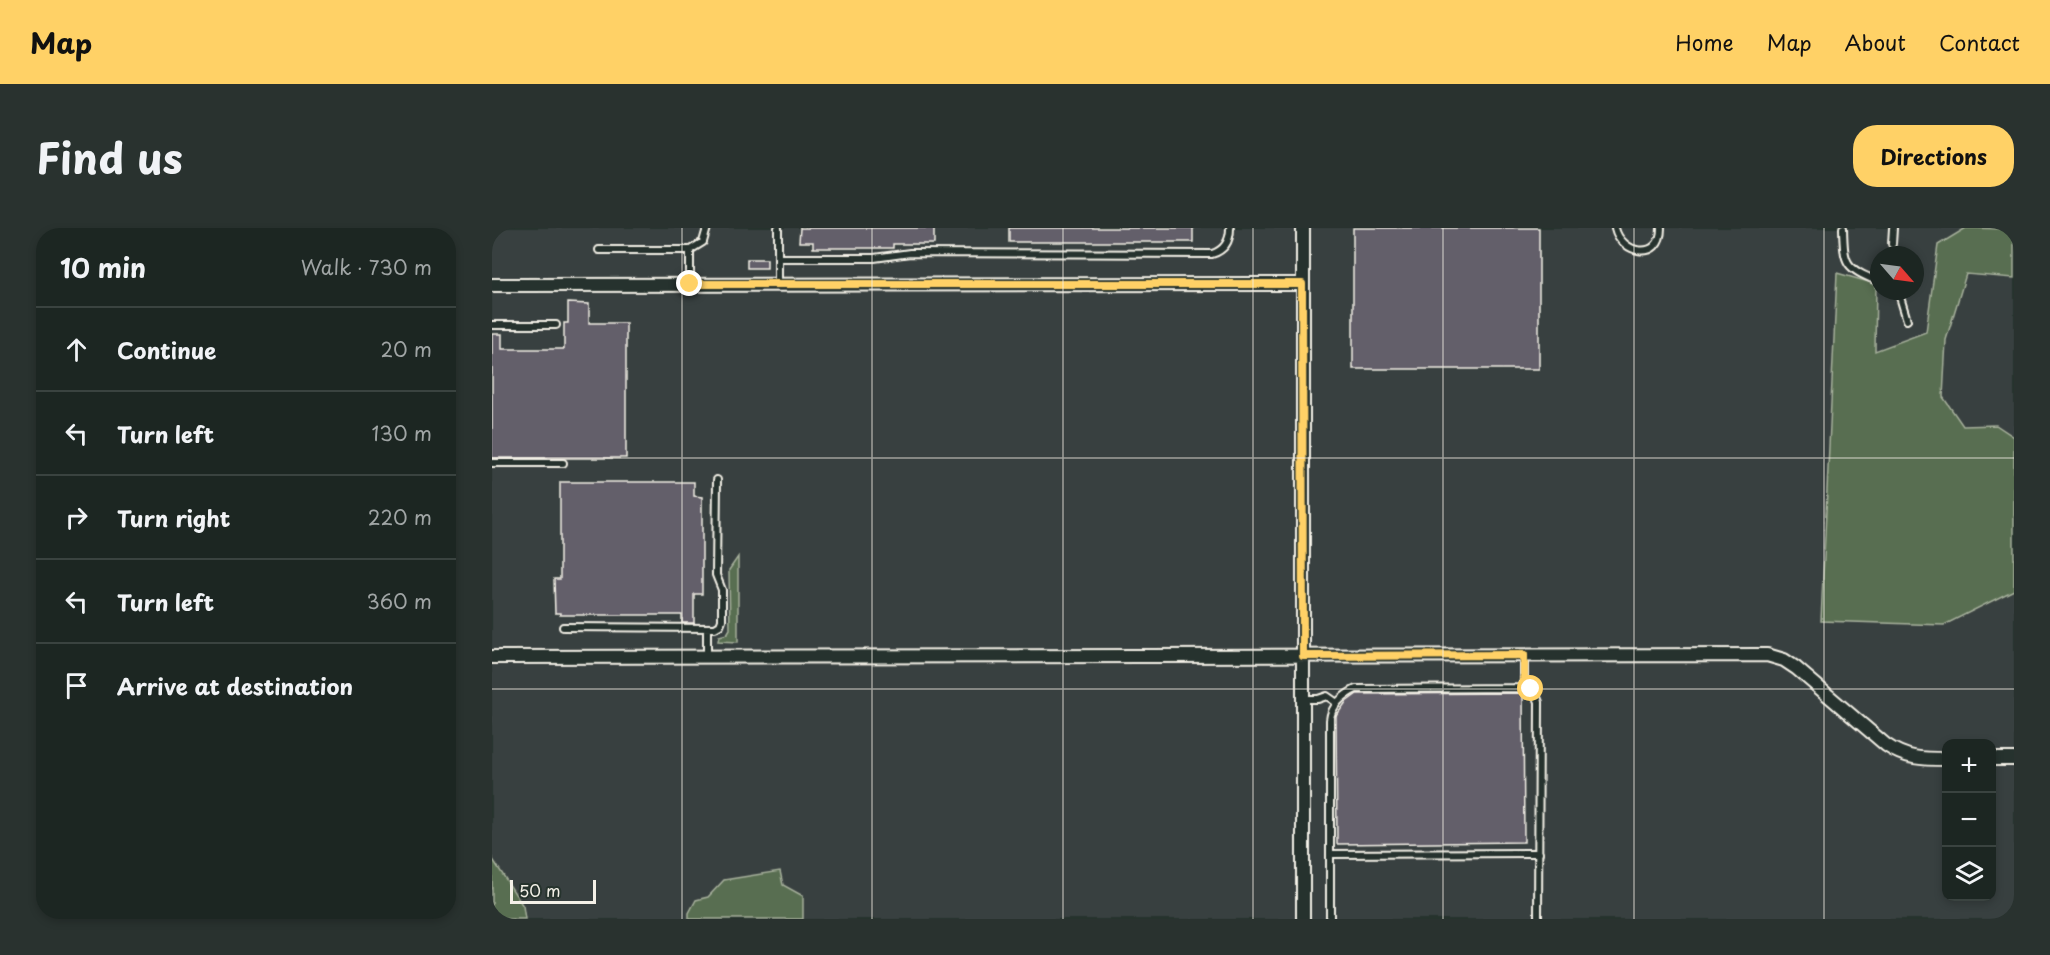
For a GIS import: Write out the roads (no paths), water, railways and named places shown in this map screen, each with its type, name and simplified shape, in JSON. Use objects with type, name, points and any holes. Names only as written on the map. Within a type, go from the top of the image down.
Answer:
[{"type":"street","points":[[1303,228],[1303,919]]},
{"type":"street","points":[[492,285],[1302,284]]},
{"type":"street","points":[[492,657],[1772,656],[1796,668],[1886,745],[1899,753],[1917,759],[1942,759]]},
{"type":"street","points":[[1996,759],[2014,759]]},
{"type":"lane","points":[[598,250],[690,250],[703,242],[707,228]]},
{"type":"lane","points":[[778,228],[778,285]]},
{"type":"lane","points":[[778,258],[874,258],[910,253],[1212,254],[1228,242],[1230,228]]},
{"type":"lane","points":[[1615,228],[1616,235],[1627,246],[1636,251],[1646,251],[1655,247],[1661,237],[1661,228]]},
{"type":"lane","points":[[1843,228],[1845,260],[1852,269],[1870,278]]},
{"type":"lane","points":[[1892,244],[1893,228]]},
{"type":"lane","points":[[690,250],[690,284]]},
{"type":"lane","points":[[1901,300],[1907,320]]},
{"type":"lane","points":[[492,325],[556,325]]},
{"type":"lane","points":[[492,463],[563,463]]},
{"type":"lane","points":[[564,627],[717,627],[722,620],[722,590],[716,575],[717,480]]},
{"type":"lane","points":[[707,628],[707,657]]},
{"type":"lane","points":[[1524,655],[1524,688]]},
{"type":"lane","points":[[1330,919],[1330,717],[1337,703],[1351,691],[1360,689],[1524,688],[1535,692],[1539,702],[1538,919]]},
{"type":"lane","points":[[1303,699],[1318,699],[1327,696],[1337,703]]},
{"type":"lane","points":[[1330,854],[1539,853]]}]
